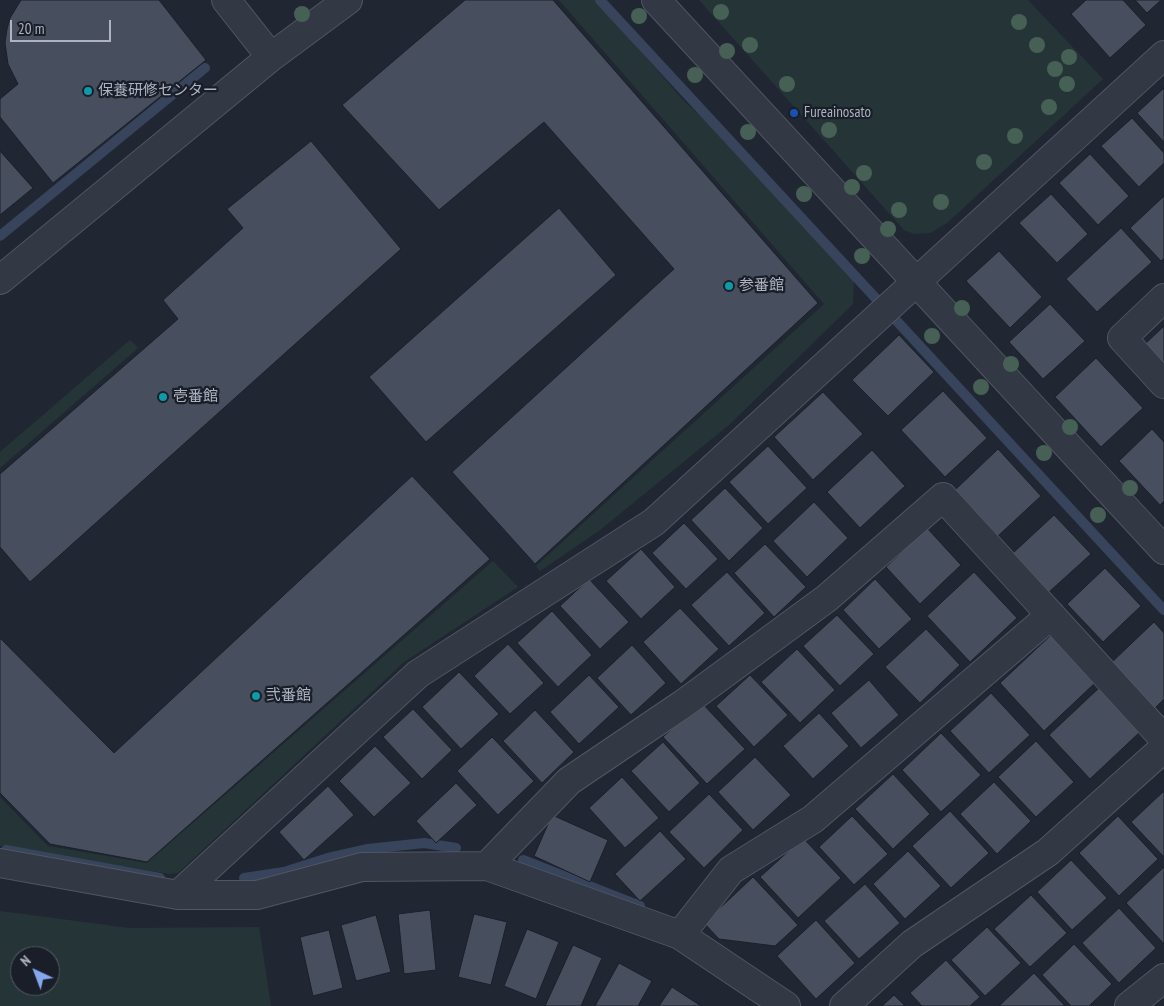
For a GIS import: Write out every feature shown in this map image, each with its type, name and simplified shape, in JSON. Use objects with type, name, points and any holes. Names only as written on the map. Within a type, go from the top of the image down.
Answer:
[{"type":"street","points":[[226,0],[271,57]]},
{"type":"street","points":[[0,280],[271,57],[348,0]]},
{"type":"street","points":[[656,0],[1164,550]]},
{"type":"street","points":[[178,895],[418,674],[654,522],[1164,54]]},
{"type":"street","points":[[1164,298],[1122,338],[1164,384]]},
{"type":"street","points":[[486,866],[569,781],[683,704],[827,598],[943,497],[1164,739]]},
{"type":"street","points":[[680,935],[731,870],[813,819],[1051,615]]},
{"type":"street","points":[[844,1006],[912,944],[1048,852],[1164,748]]},
{"type":"street","points":[[0,863],[178,895],[257,895],[362,866],[486,866],[680,935],[786,1006]]},
{"type":"street","points":[[1129,1006],[1164,978]]},
{"type":"shaded area","points":[[559,0],[596,0],[683,100],[732,146],[854,278],[853,304],[730,424],[600,530],[540,571],[536,566],[824,304]]},
{"type":"shaded area","points":[[699,0],[1028,0],[1103,79],[947,223],[930,233],[914,234],[904,230]]},
{"type":"shaded area","points":[[130,340],[138,348],[0,468],[0,452]]},
{"type":"shaded area","points":[[493,561],[518,587],[404,662],[178,873],[170,874],[0,846],[0,797],[48,846],[147,863]]},
{"type":"shaded area","points":[[0,911],[129,928],[259,927],[271,1006],[0,1006]]},
{"type":"building","name":"保養研修センター","points":[[21,0],[159,0],[206,60],[53,183],[0,117],[0,99],[18,84],[8,64],[5,43],[10,18]]},
{"type":"building","name":"参番館","points":[[465,0],[553,0],[818,303],[535,564],[452,472],[674,269],[544,122],[439,210],[342,105]]},
{"type":"building","points":[[1086,0],[1123,0],[1146,25],[1110,58],[1071,14]]},
{"type":"building","points":[[1135,0],[1161,0],[1147,13]]},
{"type":"building","points":[[1164,88],[1164,142],[1137,113]]},
{"type":"building","points":[[1132,118],[1164,153],[1164,163],[1139,187],[1101,146]]},
{"type":"building","name":"壱番館","points":[[311,141],[401,249],[30,582],[0,547],[0,474],[178,319],[163,300],[243,228],[227,209]]},
{"type":"building","points":[[0,151],[33,188],[0,215]]},
{"type":"building","points":[[1090,154],[1129,196],[1098,225],[1059,183]]},
{"type":"building","points":[[1051,194],[1088,234],[1057,263],[1019,223]]},
{"type":"building","points":[[1164,196],[1164,258],[1161,261],[1130,228]]},
{"type":"building","points":[[559,208],[616,275],[426,442],[369,377]]},
{"type":"building","points":[[1121,228],[1152,262],[1097,312],[1066,279]]},
{"type":"building","points":[[999,251],[1042,297],[1010,328],[966,281]]},
{"type":"building","points":[[1050,304],[1085,341],[1043,379],[1009,342]]},
{"type":"building","points":[[1164,326],[1164,364],[1145,344]]},
{"type":"building","points":[[899,335],[934,372],[888,416],[852,380]]},
{"type":"building","points":[[1096,358],[1143,408],[1101,447],[1055,397]]},
{"type":"building","points":[[943,391],[987,438],[945,477],[901,430]]},
{"type":"building","points":[[823,392],[863,434],[813,480],[774,437]]},
{"type":"building","points":[[1152,429],[1164,442],[1164,501],[1160,505],[1119,461]]},
{"type":"building","points":[[768,446],[807,488],[768,524],[729,482]]},
{"type":"building","points":[[998,449],[1041,496],[998,536],[955,490]]},
{"type":"building","points":[[872,450],[905,486],[860,528],[827,492]]},
{"type":"building","name":"弐番館","points":[[412,476],[490,559],[147,862],[50,844],[0,793],[0,638],[114,753]]},
{"type":"building","points":[[725,488],[763,528],[729,561],[691,520]]},
{"type":"building","points":[[814,502],[848,538],[807,577],[773,541]]},
{"type":"building","points":[[1054,515],[1091,554],[1049,592],[1013,553]]},
{"type":"building","points":[[684,523],[718,559],[686,589],[652,553]]},
{"type":"building","points":[[927,528],[961,565],[920,604],[886,567]]},
{"type":"building","points":[[765,544],[806,587],[774,617],[734,573]]},
{"type":"building","points":[[641,549],[675,587],[641,619],[606,581]]},
{"type":"building","points":[[1105,568],[1141,606],[1103,642],[1067,604]]},
{"type":"building","points":[[727,572],[765,613],[729,646],[691,605]]},
{"type":"building","points":[[974,572],[1017,618],[970,662],[927,616]]},
{"type":"building","points":[[589,579],[629,622],[600,649],[560,606]]},
{"type":"building","points":[[875,579],[912,619],[879,649],[843,610]]},
{"type":"building","points":[[680,608],[719,649],[681,684],[643,642]]},
{"type":"building","points":[[552,611],[592,655],[558,687],[517,643]]},
{"type":"building","points":[[837,615],[874,654],[840,686],[803,646]]},
{"type":"building","points":[[1154,622],[1164,633],[1164,699],[1154,709],[1111,663]]},
{"type":"building","points":[[926,629],[960,665],[920,703],[885,667]]},
{"type":"building","points":[[1051,635],[1095,683],[1044,731],[1000,683]]},
{"type":"building","points":[[508,644],[544,683],[510,714],[474,676]]},
{"type":"building","points":[[632,645],[666,683],[631,715],[597,678]]},
{"type":"building","points":[[797,649],[835,690],[800,723],[761,682]]},
{"type":"building","points":[[459,672],[499,714],[461,749],[422,707]]},
{"type":"building","points":[[589,675],[619,707],[579,744],[550,712]]},
{"type":"building","points":[[750,675],[788,715],[754,747],[716,706]]},
{"type":"building","points":[[869,680],[899,715],[861,748],[831,713]]},
{"type":"building","points":[[1100,687],[1141,731],[1090,779],[1049,735]]},
{"type":"building","points":[[991,693],[1030,735],[989,773],[950,731]]},
{"type":"building","points":[[701,702],[745,749],[707,784],[663,737]]},
{"type":"building","points":[[413,709],[452,750],[422,779],[383,737]]},
{"type":"building","points":[[535,710],[574,752],[542,783],[503,741]]},
{"type":"building","points":[[819,713],[849,746],[813,779],[783,746]]},
{"type":"building","points":[[941,733],[981,775],[941,812],[902,770]]},
{"type":"building","points":[[492,737],[534,781],[498,815],[457,771]]},
{"type":"building","points":[[1036,741],[1074,782],[1036,817],[998,777]]},
{"type":"building","points":[[663,742],[700,783],[669,812],[631,771]]},
{"type":"building","points":[[375,746],[411,783],[374,817],[339,781]]},
{"type":"building","points":[[755,757],[791,795],[753,830],[718,792]]},
{"type":"building","points":[[893,774],[930,814],[893,849],[855,809]]},
{"type":"building","points":[[622,777],[659,818],[625,848],[589,808]]},
{"type":"building","points":[[994,782],[1031,821],[997,854],[960,814]]},
{"type":"building","points":[[456,783],[477,805],[436,843],[416,821]]},
{"type":"building","points":[[328,786],[354,815],[304,860],[279,832]]},
{"type":"building","points":[[1164,791],[1164,857],[1131,822]]},
{"type":"building","points":[[709,794],[743,830],[704,868],[669,832]]},
{"type":"building","points":[[950,811],[989,853],[951,888],[912,846]]},
{"type":"building","points":[[552,815],[608,840],[590,882],[534,856]]},
{"type":"building","points":[[852,816],[888,854],[854,885],[819,847]]},
{"type":"building","points":[[1118,816],[1158,859],[1119,896],[1079,853]]},
{"type":"building","points":[[660,831],[686,859],[640,901],[615,874]]},
{"type":"building","points":[[803,838],[841,878],[798,918],[760,877]]},
{"type":"building","points":[[908,851],[941,886],[905,919],[873,884]]},
{"type":"building","points":[[1071,860],[1107,898],[1072,930],[1037,892]]},
{"type":"building","points":[[1164,867],[1164,944],[1126,903]]},
{"type":"building","points":[[753,877],[798,925],[775,946],[719,939],[704,923]]},
{"type":"building","points":[[865,884],[900,923],[859,959],[824,921]]},
{"type":"building","points":[[1031,895],[1067,933],[1030,967],[994,929]]},
{"type":"building","points":[[1119,908],[1156,948],[1119,983],[1082,943]]},
{"type":"building","points":[[430,910],[436,970],[404,974],[398,914]]},
{"type":"building","points":[[474,914],[507,922],[491,985],[458,977]]},
{"type":"building","points":[[376,915],[391,972],[356,981],[341,925]]},
{"type":"building","points":[[816,920],[855,963],[816,999],[777,956]]},
{"type":"building","points":[[987,927],[1021,963],[985,996],[951,960]]},
{"type":"building","points":[[527,929],[559,942],[536,999],[504,986]]},
{"type":"building","points":[[329,930],[343,988],[313,996],[300,937]]},
{"type":"building","points":[[1074,944],[1112,984],[1089,1006],[1071,1006],[1042,975]]},
{"type":"building","points":[[573,945],[602,958],[581,1006],[545,1006]]},
{"type":"building","points":[[946,960],[980,997],[970,1006],[922,1006],[910,993]]},
{"type":"building","points":[[619,963],[652,981],[638,1006],[595,1006]]},
{"type":"building","points":[[1034,973],[1065,1006],[999,1006]]},
{"type":"building","points":[[672,987],[701,1006],[659,1006]]},
{"type":"building","points":[[894,995],[905,1006],[882,1006]]},
{"type":"waterway","points":[[600,0],[1164,610]]},
{"type":"waterway","points":[[0,236],[205,68]]},
{"type":"waterway","points":[[244,878],[284,872],[328,858],[368,849],[424,843],[456,848]]},
{"type":"waterway","points":[[6,850],[160,878]]},
{"type":"waterway","points":[[523,860],[640,906]]},
{"type":"place","name":"保養研修センター","points":[[88,91]]},
{"type":"place","name":"Fureainosato","points":[[794,113]]},
{"type":"place","name":"参番館","points":[[729,286]]},
{"type":"place","name":"壱番館","points":[[163,397]]},
{"type":"place","name":"弐番館","points":[[256,696]]}]
